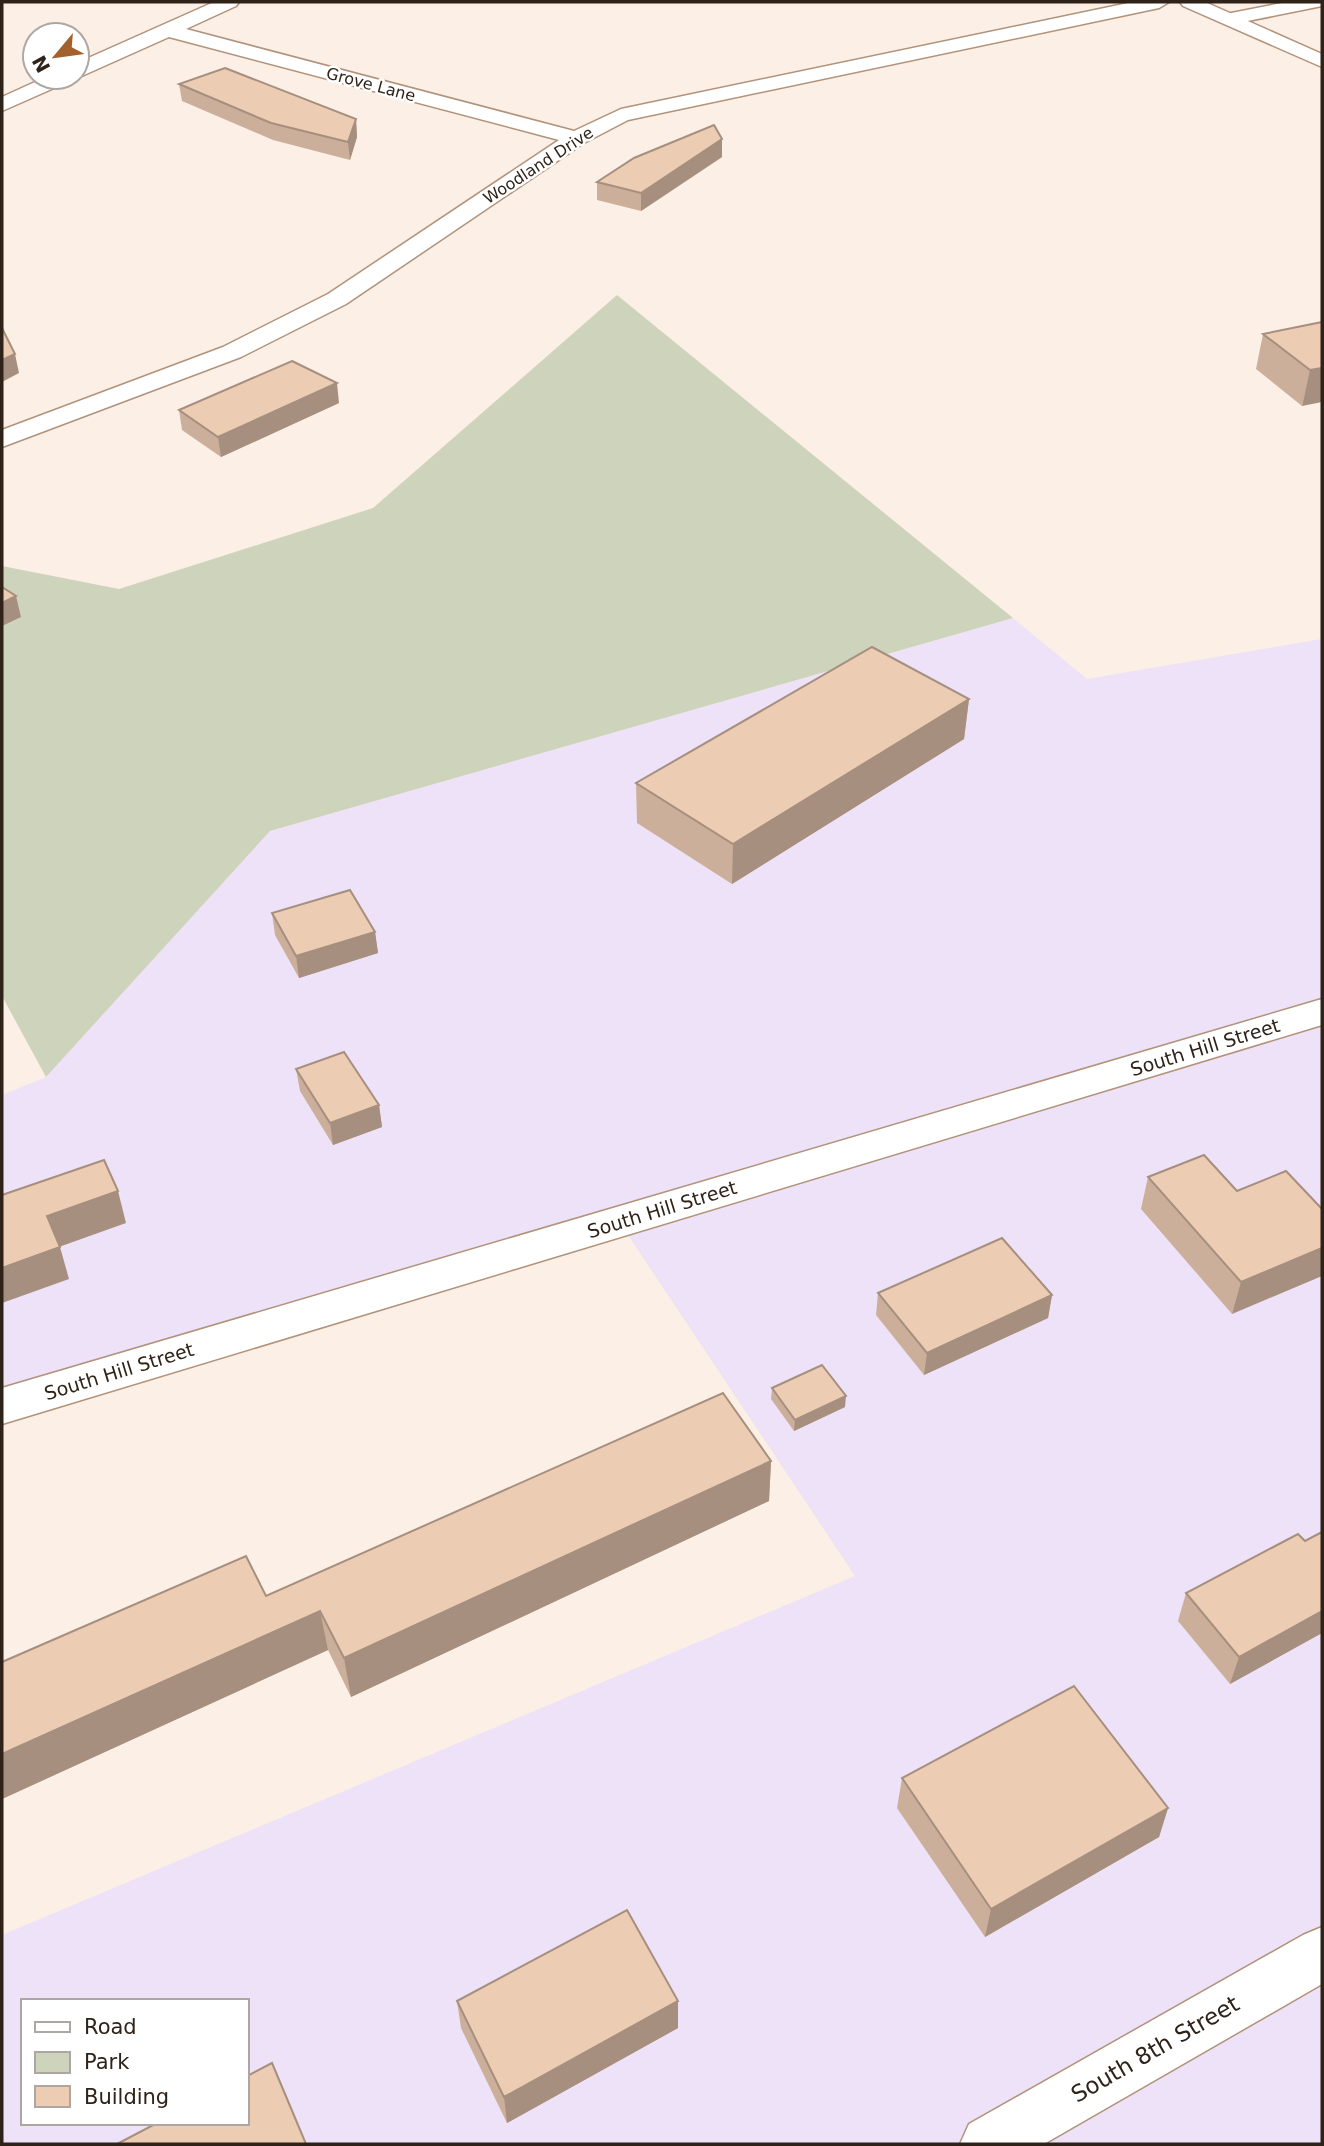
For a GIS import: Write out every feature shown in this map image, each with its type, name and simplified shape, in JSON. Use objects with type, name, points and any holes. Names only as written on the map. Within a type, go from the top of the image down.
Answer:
[{"type":"street","points":[[91,65],[229,2]]},
{"type":"street","name":"Woodland Drive","points":[[2,439],[232,352],[337,299],[576,138],[621,115],[1159,2]]},
{"type":"street","points":[[1190,2],[1322,61]]},
{"type":"street","points":[[1237,23],[1316,2]]},
{"type":"street","points":[[1237,23],[1309,11],[1322,5]]},
{"type":"street","name":"Grove Lane","points":[[167,30],[576,138]]},
{"type":"street","points":[[2,105],[32,91]]},
{"type":"street","name":"South Hill Street","points":[[2,1406],[1322,1012]]},
{"type":"street","name":"South 8th Street","points":[[989,2144],[1322,1954]]},
{"type":"shaded area","points":[[1013,618],[1087,679],[1322,639],[1322,2144],[2,2144],[2,1935],[855,1576],[622,1226],[2,1391],[2,1095],[46,1077],[270,831]]},
{"type":"green space","points":[[617,295],[1013,618],[270,831],[46,1077],[2,996],[2,566],[119,589],[373,508]]},
{"type":"building","points":[[225,68],[356,119],[348,142],[271,123],[179,84]]},
{"type":"building","points":[[714,125],[722,139],[641,193],[597,182],[634,158]]},
{"type":"building","points":[[1322,322],[1322,368],[1310,370],[1263,334]]},
{"type":"building","points":[[2,328],[15,354],[2,360]]},
{"type":"building","points":[[292,361],[337,383],[218,437],[179,410]]},
{"type":"building","points":[[2,587],[16,596],[2,603]]},
{"type":"building","points":[[872,647],[969,699],[733,844],[636,783]]},
{"type":"building","points":[[350,890],[375,932],[296,956],[272,913]]},
{"type":"building","points":[[344,1052],[379,1105],[330,1123],[296,1069]]},
{"type":"building","points":[[1204,1155],[1237,1191],[1286,1171],[1322,1209],[1322,1248],[1241,1282],[1148,1177]]},
{"type":"building","points":[[104,1160],[118,1191],[47,1216],[60,1247],[2,1268],[2,1195]]},
{"type":"building","points":[[1002,1238],[1052,1295],[927,1353],[878,1293]]},
{"type":"building","points":[[822,1365],[846,1396],[795,1420],[772,1388]]},
{"type":"building","points":[[723,1393],[771,1461],[344,1658],[320,1611],[2,1754],[2,1662],[246,1556],[266,1596]]},
{"type":"building","points":[[1322,1532],[1322,1611],[1239,1657],[1186,1593],[1298,1534],[1305,1541]]},
{"type":"building","points":[[1074,1686],[1168,1808],[991,1909],[902,1778]]},
{"type":"building","points":[[627,1910],[678,2001],[504,2097],[457,2001]]},
{"type":"building","points":[[272,2063],[306,2144],[117,2144],[153,2125],[248,2125],[248,2075]]}]
